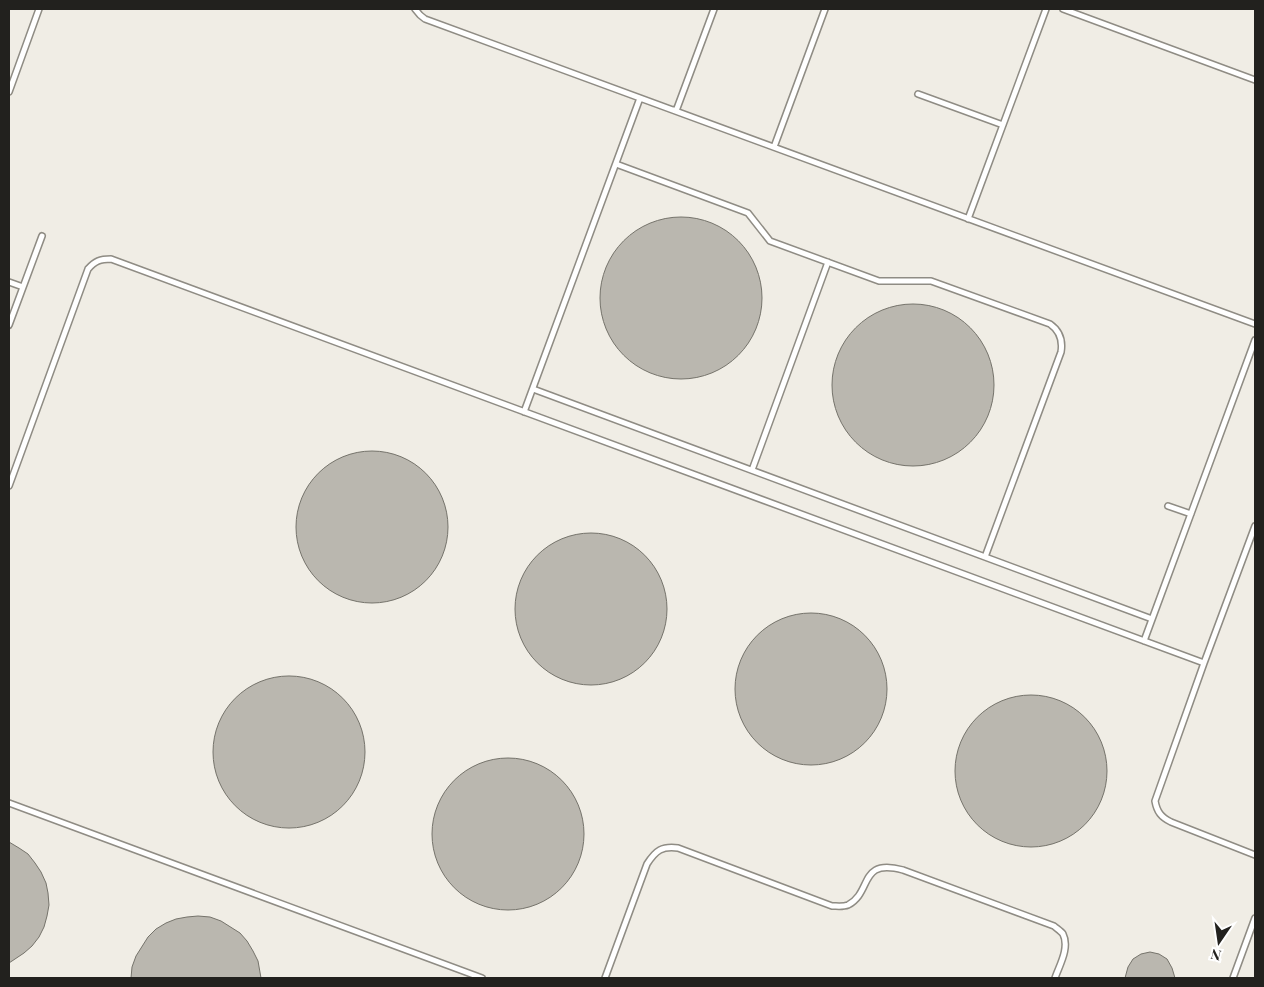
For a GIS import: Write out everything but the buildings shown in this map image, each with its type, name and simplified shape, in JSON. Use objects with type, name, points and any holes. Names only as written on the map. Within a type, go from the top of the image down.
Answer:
[{"type":"lane","points":[[9,92],[39,9]]},
{"type":"lane","points":[[415,9],[425,18],[1255,324]]},
{"type":"lane","points":[[524,412],[640,98],[676,111],[714,9]]},
{"type":"lane","points":[[774,147],[825,9]]},
{"type":"lane","points":[[968,218],[1046,9]]},
{"type":"lane","points":[[1063,9],[1255,80]]},
{"type":"lane","points":[[918,94],[1003,125]]},
{"type":"lane","points":[[616,164],[748,213],[770,241],[879,281],[931,280],[1050,324],[1058,331],[1062,342],[1061,352],[985,557]]},
{"type":"lane","points":[[9,325],[42,236]]},
{"type":"lane","points":[[9,486],[88,269],[93,263],[102,259],[111,259],[1204,664]]},
{"type":"lane","points":[[752,470],[828,262]]},
{"type":"lane","points":[[9,282],[23,288]]},
{"type":"lane","points":[[1144,641],[1255,340]]},
{"type":"lane","points":[[533,389],[1152,619]]},
{"type":"lane","points":[[1168,506],[1191,514]]},
{"type":"lane","points":[[1255,526],[1155,801],[1157,810],[1162,818],[1255,855]]},
{"type":"lane","points":[[9,803],[482,978]]},
{"type":"lane","points":[[605,978],[647,864],[659,850],[668,847],[678,848],[832,906],[848,905],[856,898],[870,873],[881,867],[892,866],[1054,926],[1062,933],[1065,943],[1064,953],[1055,978]]},
{"type":"lane","points":[[1233,978],[1255,918]]}]
